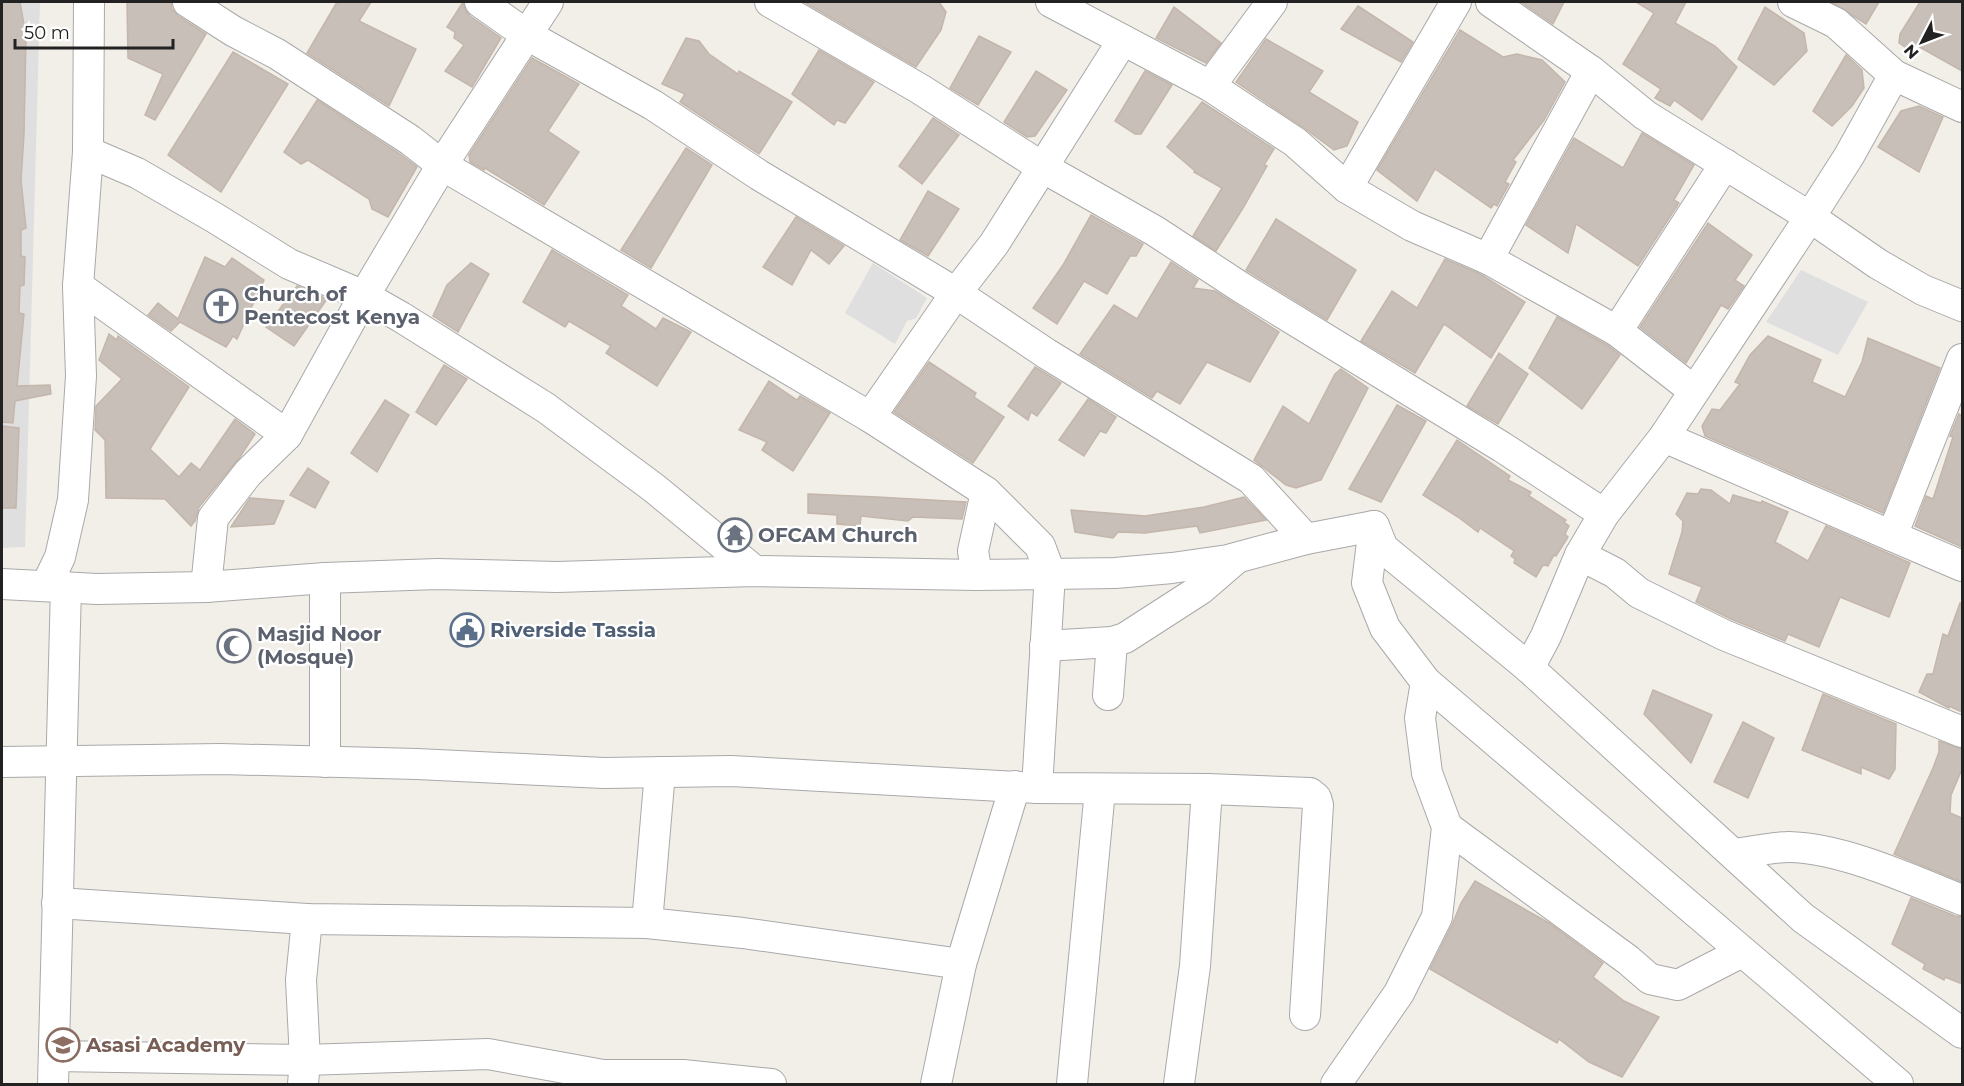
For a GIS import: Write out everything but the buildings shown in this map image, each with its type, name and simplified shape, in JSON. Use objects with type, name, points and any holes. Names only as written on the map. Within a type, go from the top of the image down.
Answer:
[{"type":"street","points":[[89,2],[88,152],[78,286],[81,376],[73,500],[56,586],[61,760],[53,1070],[304,1072],[488,1054],[603,1075],[771,1084]]},
{"type":"street","points":[[188,2],[233,31],[286,60],[410,140],[442,165],[870,417],[986,492],[1040,546],[1050,573],[1045,646],[1026,787],[961,964],[936,1084]]},
{"type":"street","points":[[480,2],[527,35],[653,105],[759,175],[956,292],[1047,354],[1251,479],[1306,539]]},
{"type":"street","points":[[206,587],[213,518],[248,473],[286,435],[364,296],[442,165],[548,2]]},
{"type":"street","points":[[770,2],[920,89],[1042,166],[1155,231],[1242,288],[1502,447],[1604,514]]},
{"type":"street","points":[[1051,2],[1084,10],[1123,40],[1210,86],[1294,142],[1347,188],[1412,226],[1488,259],[1617,331],[1693,390]]},
{"type":"street","points":[[1210,86],[1272,2]]},
{"type":"street","points":[[1347,188],[1456,2]]},
{"type":"street","points":[[1491,2],[1591,71],[1645,115],[1810,217],[1878,264],[1923,290],[1962,306]]},
{"type":"street","points":[[1793,2],[1836,23],[1894,75],[1962,107]]},
{"type":"street","points":[[870,417],[956,292],[994,244],[1123,40]]},
{"type":"street","points":[[1488,259],[1591,71]]},
{"type":"street","points":[[1529,668],[1546,636],[1580,555],[1604,514],[1664,437],[1693,390],[1810,217],[1849,156],[1894,75]]},
{"type":"street","points":[[88,152],[137,173],[289,264],[364,296],[546,408],[654,488],[755,571]]},
{"type":"street","points":[[1617,331],[1725,164]]},
{"type":"street","points":[[78,286],[286,435]]},
{"type":"street","points":[[1892,536],[1962,359]]},
{"type":"street","points":[[1664,437],[1962,566]]},
{"type":"street","points":[[977,575],[973,551],[986,492]]},
{"type":"street","points":[[2,584],[206,587],[325,578],[437,574],[557,577],[755,571],[977,575],[1115,573],[1172,568],[1238,557],[1306,539],[1374,526]]},
{"type":"street","points":[[1374,526],[1383,548],[1529,668],[1803,918],[1962,1033]]},
{"type":"street","points":[[1374,526],[1367,583],[1384,628],[1426,682],[1898,1084]]},
{"type":"street","points":[[1580,555],[1615,573],[1639,593],[1696,622],[1962,732]]},
{"type":"street","points":[[1045,646],[1112,642],[1142,628],[1201,589],[1238,557]]},
{"type":"street","points":[[325,578],[325,762]]},
{"type":"street","points":[[1108,695],[1112,642]]},
{"type":"street","points":[[1336,1084],[1399,993],[1437,917],[1447,827],[1427,773],[1420,718],[1426,682]]},
{"type":"street","points":[[2,762],[221,759],[417,764],[604,773],[731,771],[1100,790],[1207,789],[1310,793],[1316,798],[1318,805],[1305,1015]]},
{"type":"street","points":[[647,923],[660,772]]},
{"type":"street","points":[[1179,1084],[1195,966],[1207,789]]},
{"type":"street","points":[[1072,1084],[1100,790]]},
{"type":"street","points":[[1447,827],[1650,979],[1678,985],[1742,952]]},
{"type":"street","points":[[1734,855],[1788,847],[1820,850],[1863,863],[1962,900]]},
{"type":"street","points":[[57,903],[307,919],[647,923],[743,933],[961,964]]},
{"type":"street","points":[[304,1072],[301,980],[307,919]]},
{"type":"shaded area","points":[[2,2],[40,2],[25,547],[2,548]]},
{"type":"shaded area","points":[[873,263],[927,298],[916,318],[907,321],[895,344],[845,313]]},
{"type":"shaded area","points":[[1801,270],[1868,302],[1838,355],[1766,322]]},
{"type":"place","name":"Church of Pentecost Kenya","points":[[221,306]]},
{"type":"place","name":"OFCAM Church","points":[[735,535]]},
{"type":"place","name":"Riverside Tassia","points":[[467,630]]},
{"type":"place","name":"Masjid Noor (Mosque)","points":[[234,646]]},
{"type":"place","name":"Asasi Academy","points":[[63,1045]]}]
